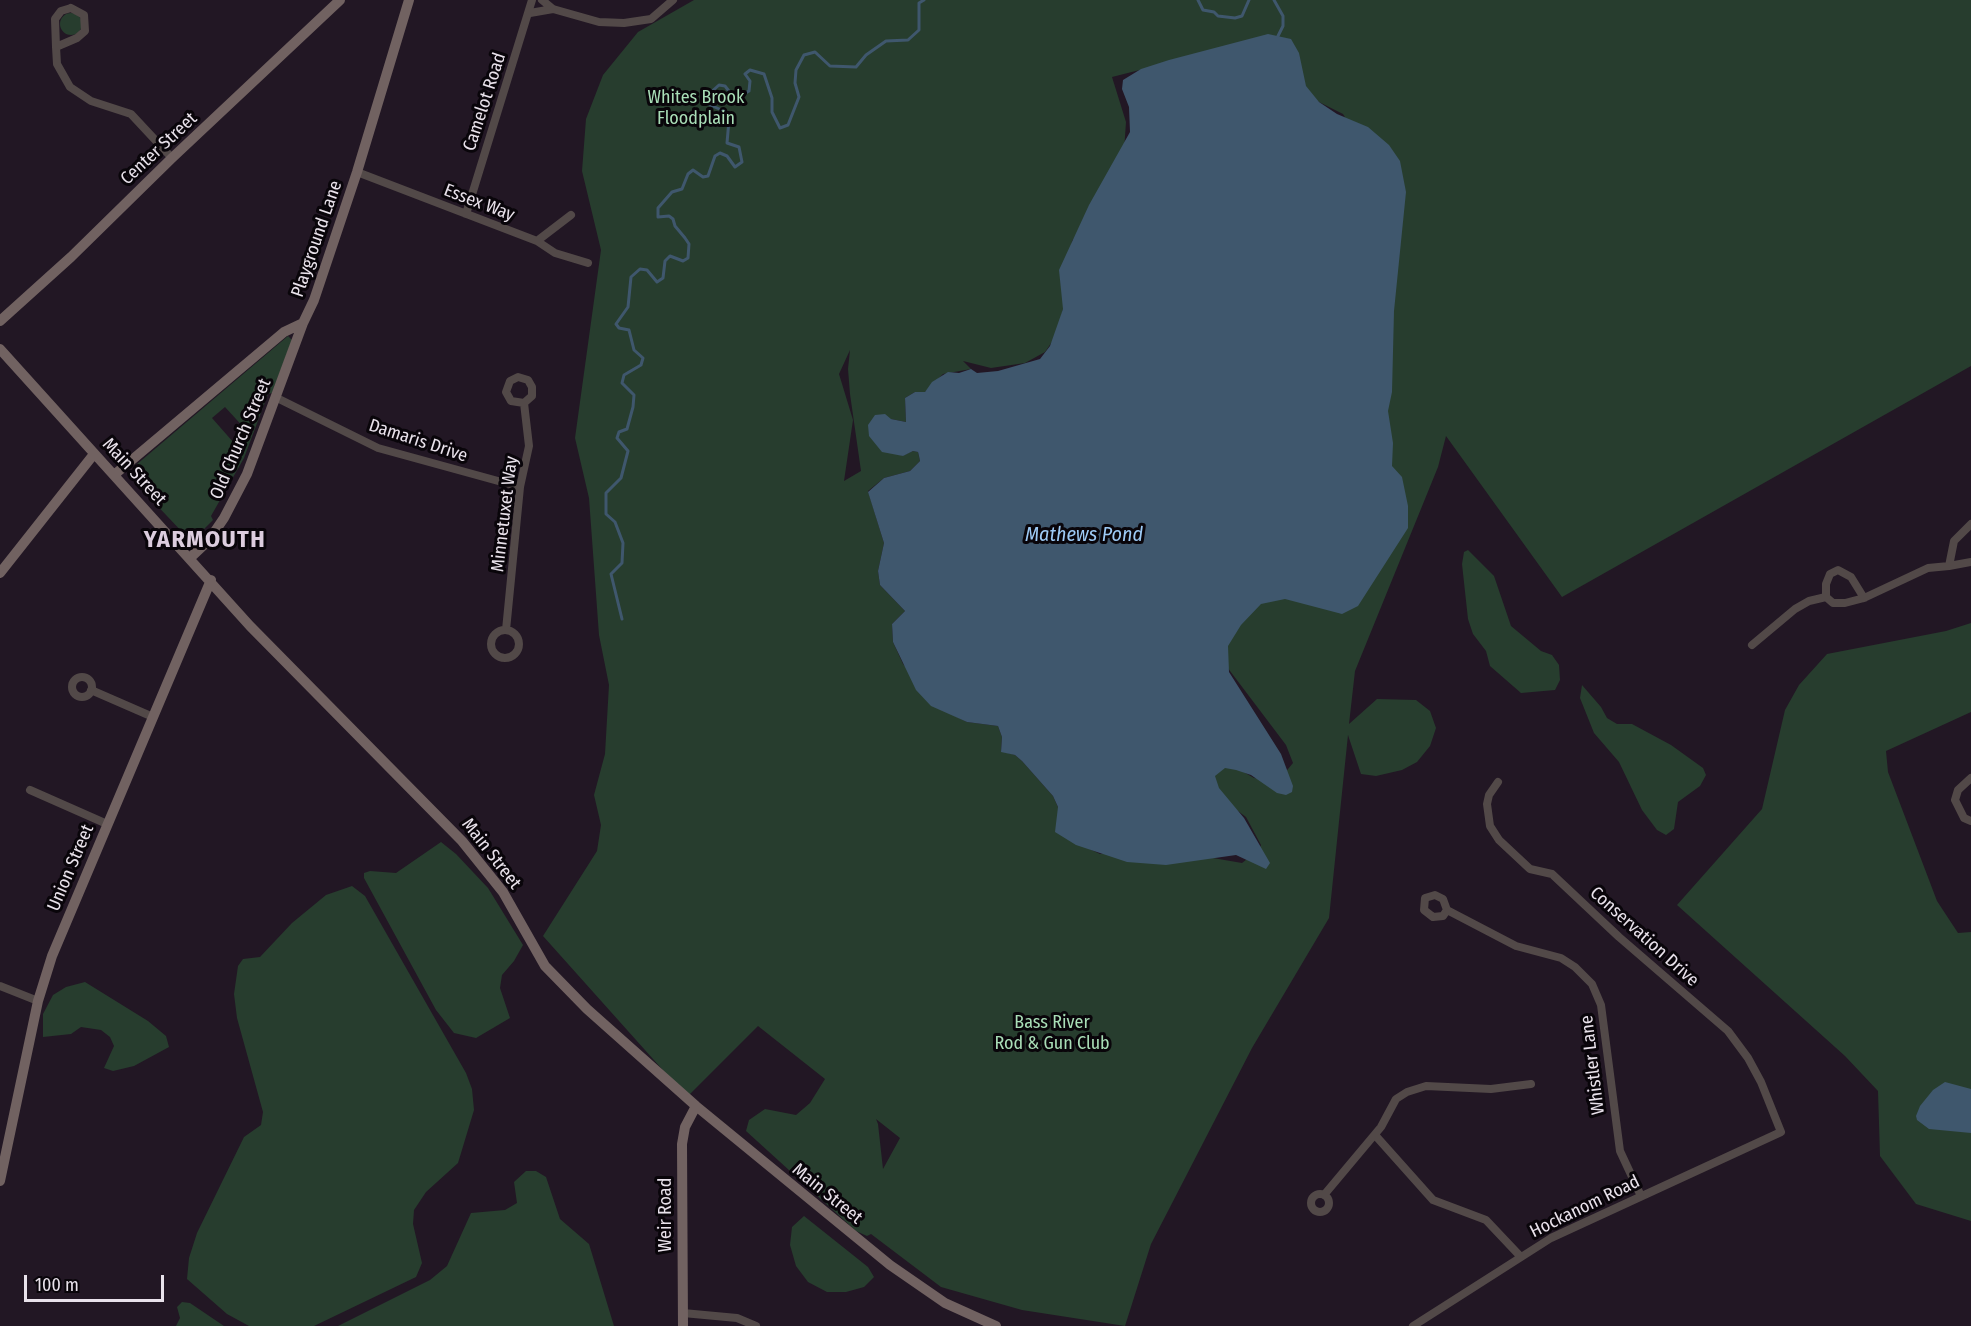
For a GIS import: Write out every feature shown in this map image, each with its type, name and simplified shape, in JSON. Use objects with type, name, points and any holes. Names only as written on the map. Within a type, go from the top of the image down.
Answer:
[{"type":"main road","name":"Center Street","points":[[0,321],[71,257],[172,158],[340,0]]},
{"type":"main road","name":"Playground Lane","points":[[114,475],[284,332],[303,323],[357,172],[409,0]]},
{"type":"main road","name":"Old Church Street","points":[[191,557],[208,540],[229,511],[247,474],[277,399],[303,323]]},
{"type":"main road","name":"Main Street","points":[[0,349],[191,557],[250,626],[480,861],[503,892],[545,966],[587,1009],[696,1106],[808,1200],[921,1288],[966,1314],[996,1326]]},
{"type":"main road","points":[[0,573],[94,454]]},
{"type":"main road","name":"Union Street","points":[[0,1181],[38,1001],[52,956],[211,580]]},
{"type":"main road","name":"Weir Road","points":[[683,1326],[682,1144],[685,1127],[696,1106]]},
{"type":"street","name":"Camelot Road","points":[[466,214],[530,13],[532,0]]},
{"type":"street","points":[[542,0],[553,9],[599,22],[624,23],[651,18],[673,0]]},
{"type":"street","points":[[56,47],[77,38],[85,31],[86,20],[80,11],[71,8],[58,15],[55,24],[56,47],[57,64],[70,87],[91,101],[131,114],[172,158]]},
{"type":"street","points":[[530,13],[553,9]]},
{"type":"street","name":"Essex Way","points":[[357,172],[537,241],[555,252],[588,262]]},
{"type":"street","points":[[537,241],[571,216]]},
{"type":"street","name":"Damaris Drive","points":[[277,399],[378,448],[520,487]]},
{"type":"street","name":"Minnetuxet Way","points":[[506,630],[520,487],[529,446],[524,403]]},
{"type":"street","points":[[1949,566],[1954,541],[1971,524]]},
{"type":"street","points":[[1864,597],[1851,577],[1838,570],[1830,574],[1826,584],[1826,597],[1833,603],[1845,603],[1864,597],[1928,568],[1971,562]]},
{"type":"street","points":[[1752,645],[1795,609],[1809,601],[1826,597]]},
{"type":"street","points":[[91,690],[153,717]]},
{"type":"street","points":[[1971,778],[1958,790],[1955,800],[1964,818],[1971,821]]},
{"type":"street","name":"Conservation Drive","points":[[1498,782],[1489,795],[1487,804],[1490,826],[1499,840],[1530,869],[1552,874],[1619,937],[1728,1031],[1748,1058],[1761,1082],[1781,1132]]},
{"type":"street","points":[[30,790],[107,824]]},
{"type":"street","name":"Whistler Lane","points":[[1447,910],[1516,946],[1561,958],[1575,967],[1592,984],[1602,1005],[1620,1151],[1641,1196]]},
{"type":"street","points":[[0,986],[38,1001]]},
{"type":"street","points":[[1324,1195],[1356,1154],[1375,1135],[1396,1099],[1414,1089],[1440,1085],[1511,1088],[1531,1084]]},
{"type":"street","name":"Hockanom Road","points":[[1413,1326],[1551,1238],[1781,1132]]},
{"type":"street","points":[[1375,1135],[1433,1200],[1486,1220],[1520,1256]]},
{"type":"street","points":[[683,1313],[729,1316],[756,1326]]},
{"type":"green space","name":"Bass River Rod & Gun Club","points":[[694,0],[1971,0],[1971,366],[1562,597],[1446,436],[1438,467],[1355,671],[1349,724],[1377,699],[1416,700],[1430,711],[1436,728],[1430,746],[1417,762],[1402,770],[1376,776],[1361,774],[1348,735],[1329,918],[1252,1048],[1151,1244],[1125,1326],[1022,1310],[941,1287],[871,1234],[867,1236],[856,1231],[746,1131],[749,1120],[765,1109],[796,1115],[810,1103],[825,1079],[758,1026],[687,1097],[543,936],[597,851],[601,825],[594,795],[605,754],[609,685],[599,635],[589,498],[575,438],[601,250],[582,171],[586,119],[603,75],[638,32]],"holes":[[[1270,37],[1303,94],[1343,114],[1368,155],[1390,446],[1228,620],[1224,663],[1286,745],[1293,763],[1278,781],[1254,778],[1228,763],[1187,786],[1230,805],[1246,817],[1261,845],[1259,850],[1242,863],[1184,853],[1134,849],[1100,854],[1073,841],[1053,796],[1022,761],[1015,755],[1001,751],[1002,737],[998,726],[967,722],[953,715],[903,664],[893,642],[892,624],[905,611],[880,585],[878,571],[884,543],[868,491],[884,478],[910,471],[920,461],[918,452],[913,451],[902,456],[891,419],[906,422],[905,398],[915,392],[925,392],[943,374],[971,369],[963,361],[991,368],[1025,363],[1045,352],[1056,336],[1066,298],[1072,241],[1113,184],[1124,151],[1126,122],[1112,77]],[[850,350],[848,369],[850,394],[861,471],[844,481],[853,420],[839,374]],[[876,1119],[900,1138],[883,1169]]]},
{"type":"green space","points":[[67,13],[75,13],[82,20],[82,28],[75,35],[67,35],[60,28],[60,20]]},
{"type":"green space","points":[[288,336],[292,340],[272,393],[268,394],[244,458],[211,516],[213,520],[199,534],[185,535],[131,478],[136,465]],"holes":[[[225,407],[247,431],[234,443],[212,418]]]},
{"type":"green space","points":[[1468,550],[1494,576],[1511,626],[1541,651],[1552,655],[1559,665],[1560,680],[1555,690],[1521,693],[1490,666],[1486,651],[1473,634],[1468,619],[1462,564],[1464,552]]},
{"type":"green space","points":[[1971,623],[1971,712],[1886,751],[1888,772],[1937,901],[1958,933],[1971,932],[1971,1221],[1916,1204],[1880,1156],[1878,1091],[1845,1056],[1677,905],[1762,809],[1785,710],[1799,685],[1827,654],[1946,631]]},
{"type":"green space","points":[[1582,685],[1601,707],[1607,718],[1617,724],[1632,724],[1671,745],[1703,768],[1706,775],[1700,786],[1678,802],[1674,829],[1666,835],[1657,830],[1642,810],[1619,762],[1594,733],[1580,698]]},
{"type":"green space","points":[[441,842],[456,854],[488,888],[523,945],[514,961],[502,975],[500,988],[510,1018],[476,1038],[454,1033],[436,1010],[364,878],[364,873],[370,871],[396,873]]},
{"type":"green space","points":[[352,886],[365,896],[466,1073],[472,1089],[474,1110],[458,1163],[426,1192],[414,1210],[413,1224],[422,1263],[416,1277],[314,1326],[249,1326],[227,1314],[187,1279],[189,1258],[197,1233],[244,1137],[261,1125],[263,1112],[237,1018],[234,994],[238,966],[243,959],[260,957],[292,923],[326,895]]},
{"type":"green space","points":[[85,982],[148,1021],[166,1036],[169,1047],[134,1066],[113,1071],[104,1068],[114,1046],[110,1037],[101,1030],[81,1027],[71,1034],[43,1037],[43,1014],[53,995],[66,987]]},
{"type":"green space","points":[[526,1171],[536,1171],[546,1177],[560,1219],[589,1244],[614,1326],[338,1326],[430,1280],[447,1266],[471,1213],[505,1210],[517,1203],[514,1182]]},
{"type":"green space","points":[[804,1216],[868,1267],[874,1277],[864,1287],[846,1292],[827,1292],[808,1282],[796,1266],[790,1245],[792,1227]]},
{"type":"green space","points":[[182,1302],[190,1303],[224,1326],[176,1326],[180,1318],[177,1307]]},
{"type":"water","name":"Mathews Pond","points":[[1268,34],[1291,39],[1299,53],[1306,86],[1319,102],[1337,114],[1368,127],[1389,145],[1400,161],[1406,192],[1394,311],[1392,392],[1388,411],[1393,443],[1392,466],[1402,477],[1408,506],[1408,528],[1358,606],[1342,614],[1285,599],[1261,604],[1241,625],[1228,646],[1229,672],[1281,754],[1293,786],[1292,792],[1286,795],[1277,793],[1251,775],[1236,770],[1225,768],[1215,776],[1219,788],[1244,818],[1270,863],[1266,869],[1236,855],[1166,865],[1127,862],[1076,845],[1055,832],[1058,807],[1053,796],[1015,755],[1001,752],[1002,737],[998,726],[967,722],[931,706],[916,690],[893,642],[892,624],[905,611],[880,585],[878,571],[884,543],[868,492],[884,478],[910,471],[920,461],[918,452],[913,451],[903,456],[882,452],[869,436],[868,425],[875,415],[885,414],[891,419],[906,422],[905,398],[915,392],[925,392],[932,382],[948,372],[959,373],[971,369],[977,373],[998,371],[1040,359],[1050,346],[1063,309],[1059,270],[1089,205],[1130,132],[1129,107],[1122,89],[1123,80],[1141,69],[1169,60]]},
{"type":"water","points":[[1945,1082],[1971,1089],[1971,1133],[1929,1129],[1917,1120],[1916,1116],[1920,1106],[1933,1090]]},
{"type":"waterway","points":[[622,619],[611,574],[622,563],[623,543],[615,522],[606,514],[606,493],[621,478],[628,451],[617,438],[619,432],[627,429],[633,407],[634,395],[622,383],[624,375],[641,365],[643,358],[634,350],[629,330],[619,328],[616,324],[628,307],[631,277],[640,269],[647,270],[657,282],[663,278],[665,261],[670,256],[683,261],[688,258],[689,244],[675,226],[673,219],[669,216],[658,217],[658,208],[672,192],[682,189],[688,174],[693,170],[703,177],[708,176],[715,156],[720,153],[727,156],[735,167],[742,162],[739,147],[727,143],[729,120],[726,112],[708,104],[709,94],[719,85],[725,86],[732,95],[739,97],[749,91],[750,81],[745,74],[750,70],[764,74],[772,98],[772,112],[780,128],[788,125],[799,97],[795,83],[796,70],[804,55],[815,52],[830,66],[856,67],[866,55],[886,41],[908,40],[919,30],[919,3],[924,0]]},
{"type":"waterway","points":[[1198,0],[1203,10],[1214,12],[1218,16],[1235,18],[1242,16],[1249,0]]},
{"type":"waterway","points":[[1274,0],[1283,16],[1283,26],[1278,36]]},
{"type":"district","name":"YARMOUTH","points":[[205,540]]},
{"type":"park label","name":"Whites Brook Floodplain","points":[[696,108]]}]
